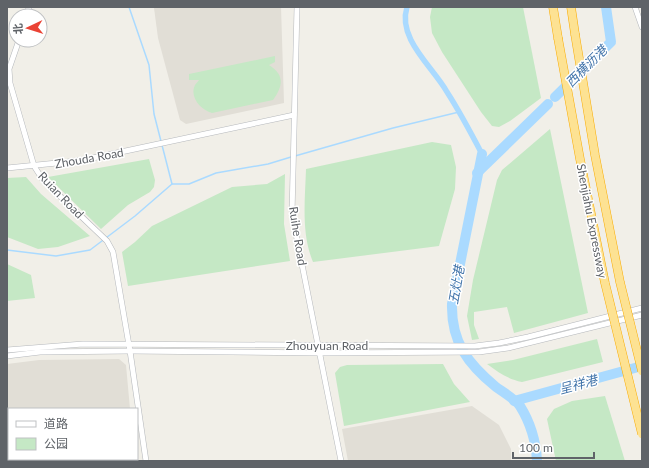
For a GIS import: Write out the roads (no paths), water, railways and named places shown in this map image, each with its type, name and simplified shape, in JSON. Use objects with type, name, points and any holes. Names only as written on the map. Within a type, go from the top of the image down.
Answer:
[{"type":"highway","name":"Shenjiahu Expressway","points":[[554,7],[558,38],[580,159],[605,282],[642,434]]},
{"type":"highway","name":"Shenjiahu Expressway","points":[[572,7],[594,156],[620,282],[642,371]]},
{"type":"street","name":"Ruihe Road","points":[[297,7],[292,214],[341,461]]},
{"type":"street","points":[[635,7],[642,26]]},
{"type":"street","name":"Ruian Road","points":[[16,48],[9,69],[10,83],[34,166],[44,180],[107,241],[113,252],[128,344]]},
{"type":"street","name":"Zhouda Road","points":[[7,168],[88,159],[294,115]]},
{"type":"street","name":"Zhouyuan Road","points":[[7,350],[84,344],[475,346],[528,337],[642,308]]},
{"type":"street","name":"Zhouyuan Road","points":[[7,356],[40,352],[130,351],[319,353],[479,352],[508,348],[642,315]]},
{"type":"street","points":[[128,344],[146,461]]},
{"type":"waterway","points":[[129,7],[149,65],[154,114],[172,184]]},
{"type":"waterway","points":[[407,7],[405,19],[407,30],[412,41],[418,52],[441,82],[482,154]]},
{"type":"waterway","name":"西横沥港","points":[[555,97],[611,42],[606,7]]},
{"type":"waterway","name":"西横沥港","points":[[477,173],[548,104]]},
{"type":"waterway","points":[[295,156],[393,128],[459,112]]},
{"type":"waterway","name":"五灶港","points":[[482,154],[452,304],[452,318],[458,341],[470,361],[477,370],[520,406],[532,432],[537,461]]},
{"type":"waterway","points":[[7,250],[56,256],[90,250],[135,216],[172,184],[189,184],[216,173],[268,164],[291,157]]},
{"type":"waterway","name":"呈祥港","points":[[514,401],[642,366]]},
{"type":"waterway","points":[[51,461],[56,460]]}]
